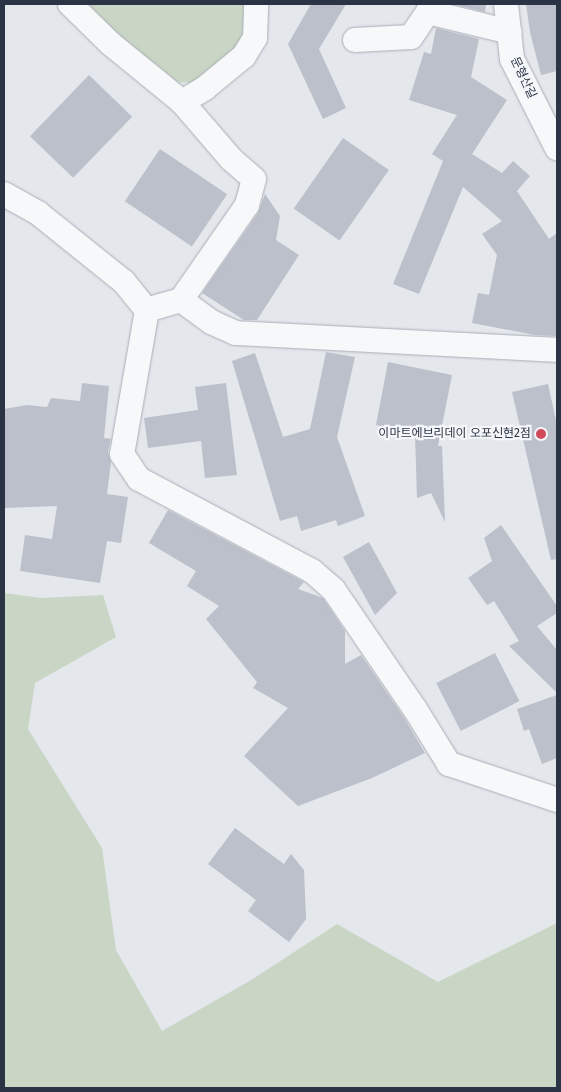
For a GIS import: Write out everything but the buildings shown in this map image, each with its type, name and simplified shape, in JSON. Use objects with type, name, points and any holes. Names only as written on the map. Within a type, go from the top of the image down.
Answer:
[{"type":"street","points":[[70,4],[111,44],[182,102],[231,159],[254,179],[247,205],[181,300],[146,310]]},
{"type":"street","points":[[182,102],[205,88],[244,56],[255,38],[256,4]]},
{"type":"street","name":"문형산길","points":[[506,4],[512,59],[557,148]]},
{"type":"street","points":[[355,40],[411,37],[428,12],[510,32]]},
{"type":"street","points":[[4,194],[38,214],[124,282],[146,310],[122,454],[139,479],[312,571],[333,589],[450,764],[557,800]]},
{"type":"street","points":[[181,300],[210,322],[236,333],[557,350]]},
{"type":"green space","points":[[76,4],[254,4],[231,70],[208,84],[178,82]]},
{"type":"green space","points":[[4,593],[41,598],[103,595],[116,637],[35,683],[28,729],[102,848],[116,950],[162,1031],[253,979],[337,924],[438,982],[557,923],[557,1088],[4,1088]]},
{"type":"place","name":"이마트에브리데이 오포신현2점","points":[[541,434]]}]
